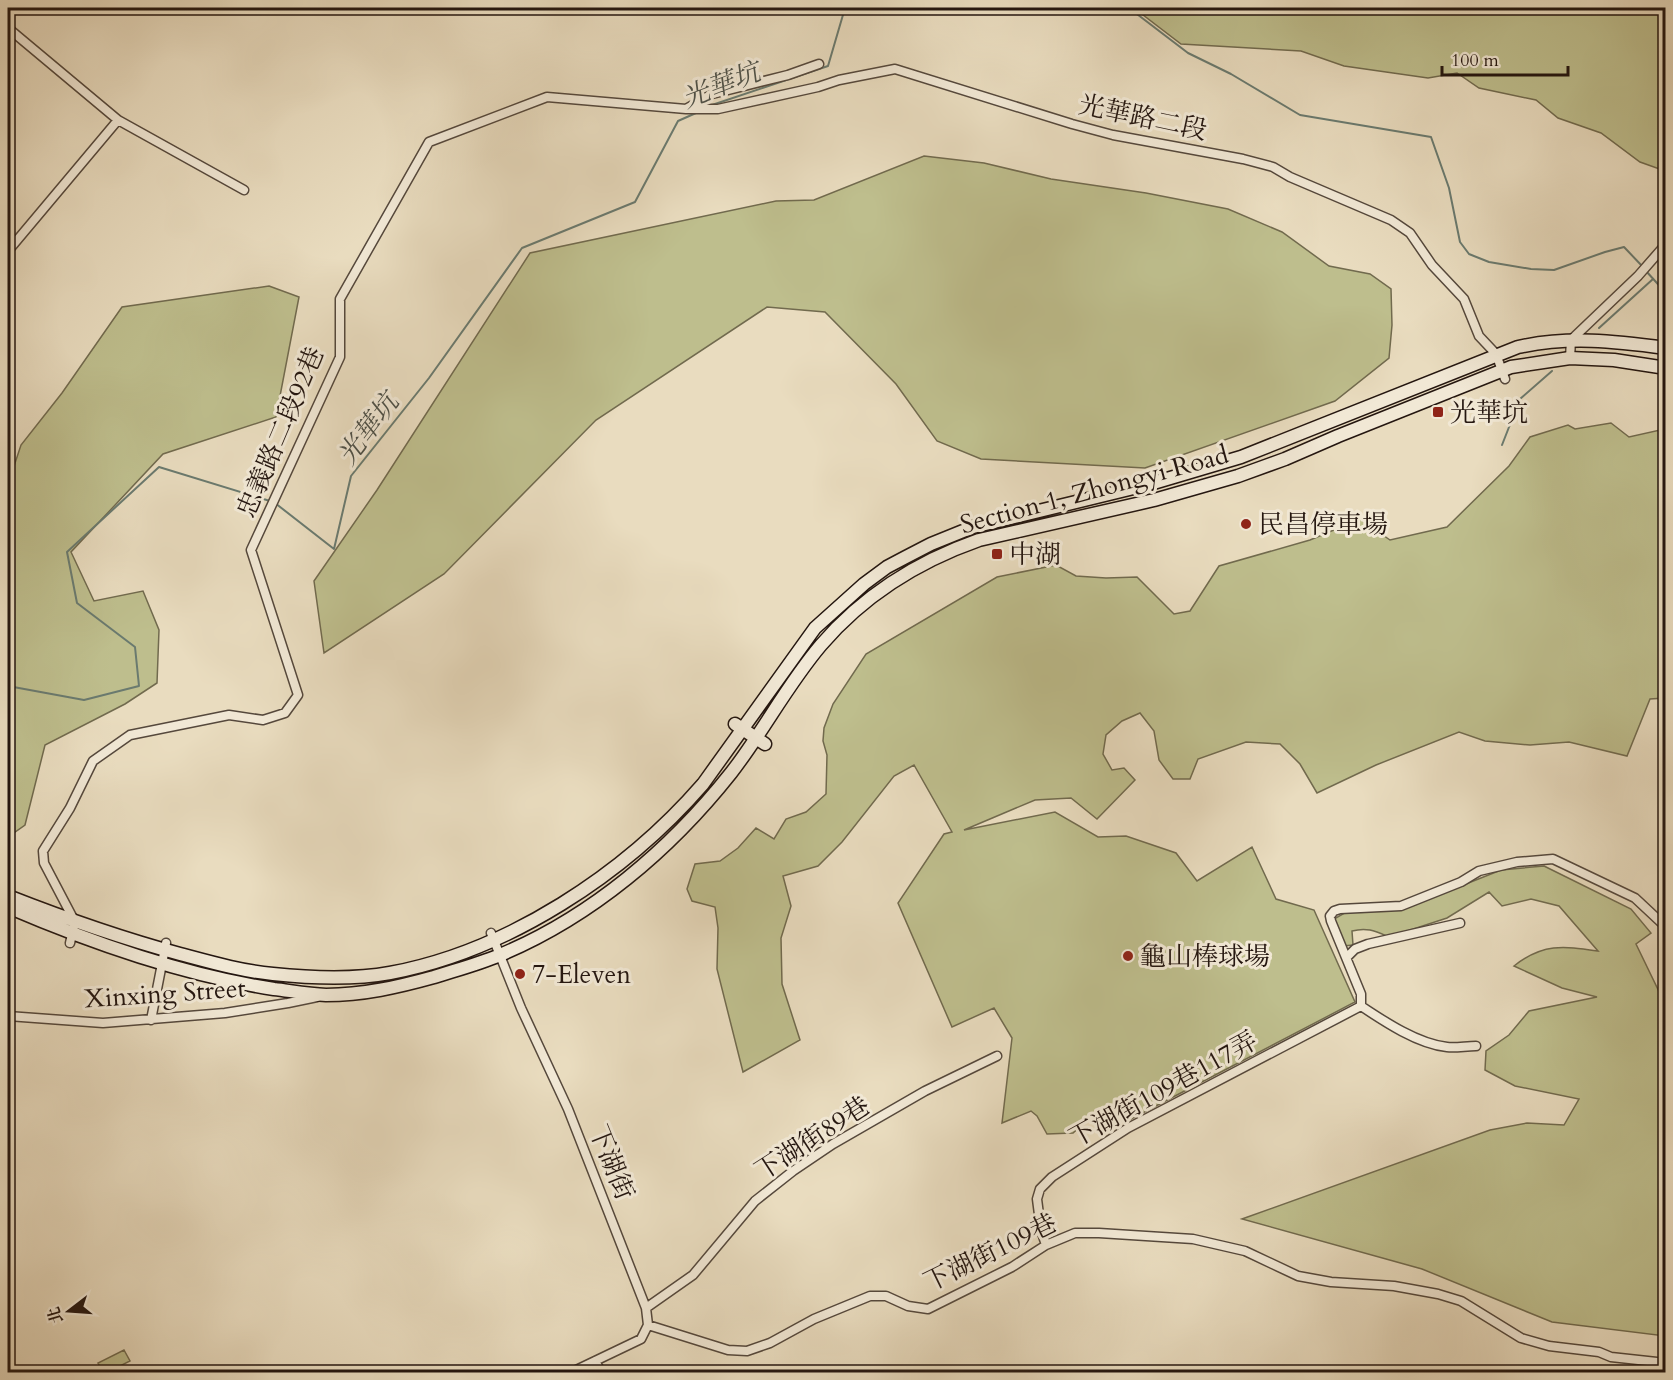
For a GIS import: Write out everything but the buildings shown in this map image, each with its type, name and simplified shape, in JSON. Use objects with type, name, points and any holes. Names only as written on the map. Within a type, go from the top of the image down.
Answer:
[{"type":"main road","name":"Section 1, Zhongyi Road","points":[[165,946],[231,967],[264,973],[333,978],[390,973],[464,952],[567,901],[654,834],[688,802],[703,784],[739,727],[815,628],[864,584],[887,567],[931,544],[973,527],[1149,480],[1206,468],[1265,448],[1496,354],[1539,342],[1611,340],[1665,348]]},
{"type":"main road","name":"Section 1, Zhongyi Road","points":[[72,933],[161,963],[248,985],[325,995],[395,988],[499,955],[558,926],[633,873],[688,824],[760,741],[821,645],[858,609],[893,581],[958,547],[979,540],[1155,504],[1285,459],[1533,362],[1570,358],[1614,360],[1665,368]]},
{"type":"main road","points":[[1149,480],[1155,504]]},
{"type":"main road","points":[[739,727],[760,741]]},
{"type":"main road","points":[[8,896],[72,933]]},
{"type":"main road","points":[[8,908],[72,933],[165,946]]},
{"type":"street","points":[[8,28],[118,120],[244,190]]},
{"type":"street","points":[[686,109],[712,94],[788,75],[819,64]]},
{"type":"street","name":"光華路二段","points":[[686,109],[718,109],[895,69],[1082,127],[1273,167],[1290,177],[1390,220],[1410,233],[1432,265],[1464,299],[1479,336],[1496,354],[1504,374]]},
{"type":"street","name":"忠義路二段92巷","points":[[72,933],[44,863],[43,851],[70,808],[93,761],[130,735],[229,715],[263,720],[285,713],[298,695],[251,550],[340,357],[340,299],[429,142],[548,97],[686,109]]},
{"type":"street","points":[[8,251],[118,120]]},
{"type":"street","points":[[1570,358],[1571,340],[1638,276],[1665,244]]},
{"type":"street","points":[[1476,1046],[1446,1047],[1413,1036],[1361,1006],[1361,994],[1330,921],[1330,916],[1334,911],[1348,908],[1401,906],[1461,882],[1479,870],[1517,862],[1553,859],[1635,898],[1665,927]]},
{"type":"street","points":[[1347,957],[1354,949],[1368,944],[1460,923]]},
{"type":"street","name":"下湖街","points":[[492,937],[568,1109],[646,1308],[648,1325]]},
{"type":"street","points":[[151,1020],[165,946]]},
{"type":"street","name":"Xinxing Street","points":[[8,1016],[103,1023],[151,1020],[267,1007],[325,995]]},
{"type":"street","name":"下湖街109巷117弄","points":[[1046,1245],[1036,1199],[1040,1189],[1052,1177],[1128,1128],[1361,1006]]},
{"type":"street","name":"下湖街89巷","points":[[646,1308],[693,1275],[755,1201],[793,1171],[833,1144],[925,1091],[997,1056]]},
{"type":"street","name":"下湖街109巷","points":[[648,1325],[728,1350],[747,1351],[770,1343],[814,1318],[870,1296],[886,1296],[908,1306],[928,1309],[1012,1267],[1046,1245],[1075,1233],[1193,1239],[1245,1251],[1298,1276],[1331,1282],[1394,1286],[1438,1294],[1461,1301],[1521,1338],[1549,1346],[1599,1352],[1611,1357],[1665,1363]]},
{"type":"street","points":[[572,1372],[641,1339],[648,1325]]},
{"type":"street","points":[[595,1361],[601,1372]]},
{"type":"green space","points":[[1134,8],[1665,8],[1665,171],[1640,162],[1601,133],[1558,118],[1536,100],[1479,88],[1457,73],[1428,78],[1344,66],[1301,51],[1181,44]]},
{"type":"green space","points":[[924,156],[984,163],[1051,179],[1146,193],[1228,209],[1282,232],[1329,266],[1370,274],[1391,289],[1392,325],[1389,358],[1335,401],[1145,468],[981,459],[937,441],[896,384],[825,312],[767,307],[596,420],[444,574],[324,653],[314,581],[377,490],[530,253],[776,201],[814,200]]},
{"type":"green space","points":[[269,286],[299,297],[276,417],[163,454],[71,552],[94,601],[143,591],[159,630],[157,683],[125,704],[45,745],[25,825],[8,837],[8,484],[21,445],[62,393],[122,307]]},
{"type":"green space","points":[[1611,423],[1629,437],[1660,430],[1666,436],[1665,698],[1650,699],[1627,756],[1569,742],[1530,745],[1485,741],[1459,732],[1376,765],[1317,793],[1300,764],[1280,744],[1246,742],[1198,759],[1190,779],[1173,779],[1159,760],[1154,731],[1140,713],[1122,721],[1106,735],[1103,754],[1112,770],[1124,768],[1135,780],[1097,819],[1071,798],[1035,800],[964,830],[1055,812],[1098,837],[1126,836],[1176,853],[1197,881],[1252,847],[1276,899],[1314,910],[1355,1002],[1129,1120],[1112,1108],[1093,1115],[1073,1133],[1047,1134],[1037,1116],[1031,1111],[1002,1123],[1012,1038],[994,1008],[952,1027],[898,903],[944,834],[952,832],[914,765],[894,776],[842,842],[818,866],[783,876],[791,906],[781,938],[782,984],[800,1040],[743,1072],[717,969],[718,928],[715,907],[692,901],[687,889],[695,864],[720,861],[738,848],[756,828],[774,839],[786,819],[806,812],[826,794],[827,755],[823,741],[824,728],[833,704],[866,654],[997,577],[1056,565],[1076,576],[1137,577],[1174,614],[1190,611],[1219,566],[1310,540],[1360,519],[1390,540],[1447,527],[1509,466],[1530,437],[1568,425],[1575,429]]},
{"type":"green space","points":[[1544,866],[1631,909],[1651,933],[1636,944],[1665,1004],[1665,1336],[1552,1322],[1422,1269],[1242,1219],[1490,1130],[1527,1123],[1564,1125],[1579,1099],[1515,1086],[1485,1070],[1486,1051],[1509,1035],[1529,1011],[1597,997],[1562,988],[1514,966],[1534,953],[1554,948],[1598,951],[1559,906],[1531,899],[1502,906],[1489,892],[1447,918],[1389,937],[1371,930],[1352,931],[1353,945],[1343,946],[1334,919],[1348,911],[1403,909],[1501,870]]},
{"type":"green space","points":[[124,1350],[130,1361],[108,1372],[103,1372],[98,1363]]},
{"type":"waterway","name":"光華坑","points":[[712,105],[828,66],[845,8]]},
{"type":"waterway","name":"光華坑","points":[[1129,8],[1188,53],[1231,74],[1300,115],[1431,137],[1449,188],[1460,242],[1469,254],[1489,262],[1531,269],[1554,270],[1624,247],[1643,267]]},
{"type":"waterway","name":"光華坑","points":[[275,503],[334,549],[351,476],[429,378],[522,248],[635,202],[678,121],[696,113]]},
{"type":"waterway","name":"光華坑","points":[[1646,271],[1666,293]]},
{"type":"waterway","points":[[1599,328],[1653,279]]},
{"type":"waterway","points":[[1502,445],[1520,399],[1552,371]]},
{"type":"waterway","name":"光華坑","points":[[8,686],[84,700],[139,686],[135,647],[77,603],[67,552],[159,467],[270,501]]},
{"type":"place","name":"光華坑","points":[[1438,412]]},
{"type":"place","name":"民昌停車場","points":[[1246,524]]},
{"type":"place","name":"中湖","points":[[997,554]]},
{"type":"place","name":"龜山棒球場","points":[[1128,956]]},
{"type":"place","name":"7-Eleven","points":[[520,974]]}]
